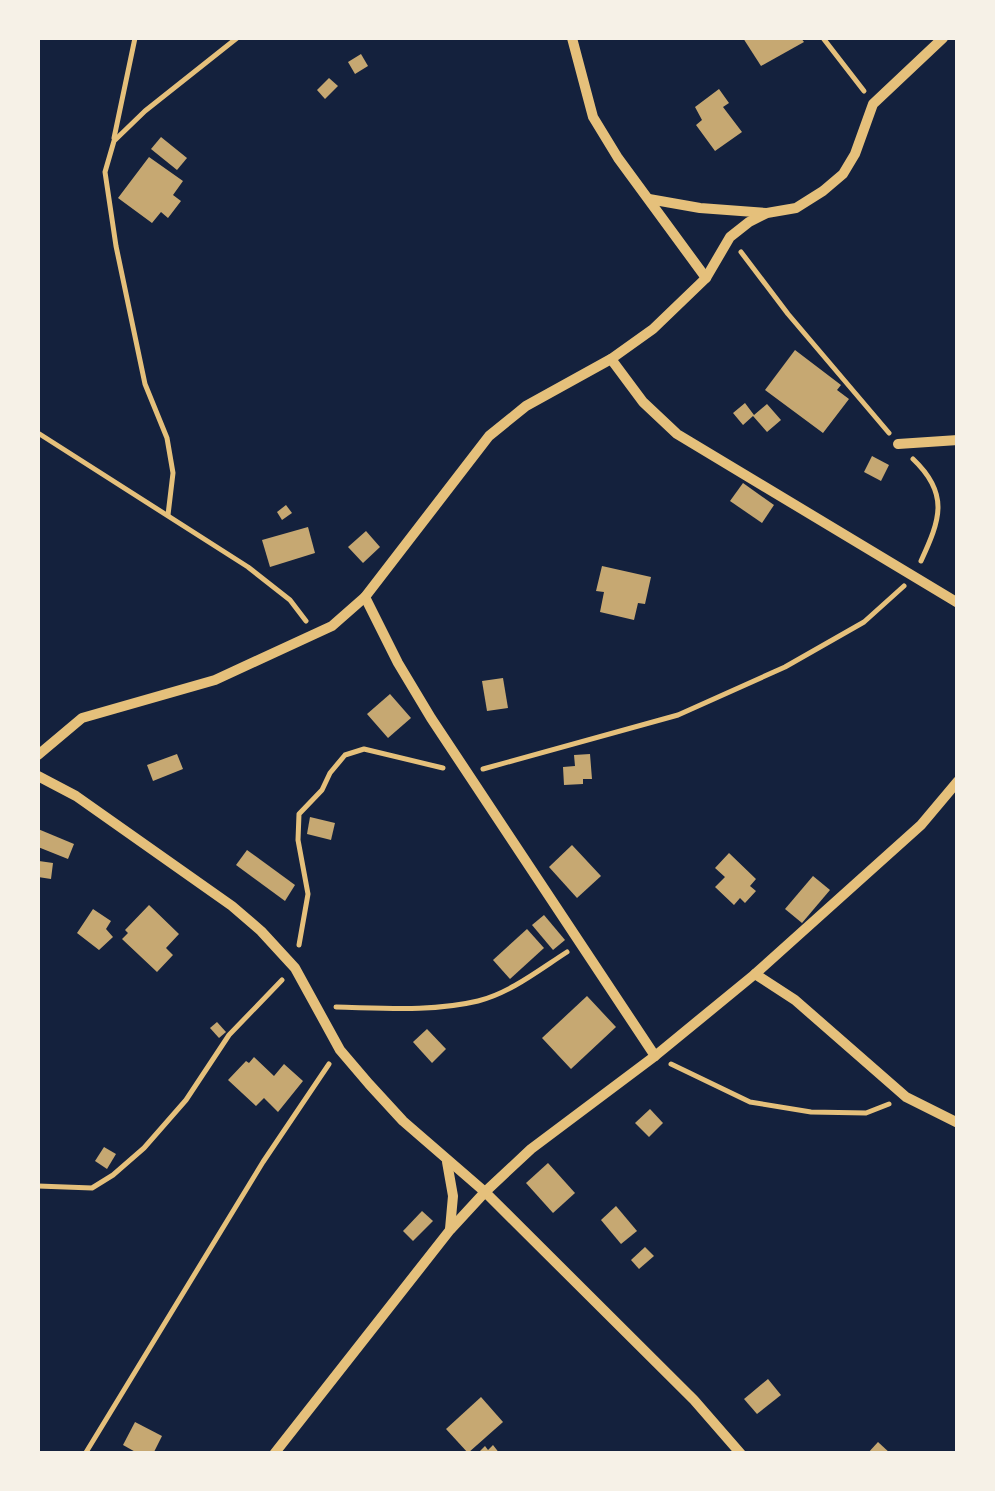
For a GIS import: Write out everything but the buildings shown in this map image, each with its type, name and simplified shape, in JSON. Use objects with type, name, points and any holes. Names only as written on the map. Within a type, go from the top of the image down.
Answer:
[{"type":"street","points":[[572,38],[593,117],[618,158],[706,278]]},
{"type":"street","points":[[649,199],[767,213],[796,208],[843,174],[874,104],[943,38]]},
{"type":"street","points":[[38,755],[82,718],[215,680],[332,626],[365,598],[489,436],[526,406],[611,359],[653,328],[706,278],[730,238],[767,213]]},
{"type":"street","points":[[611,359],[643,402],[677,434],[958,603]]},
{"type":"street","points":[[898,444],[958,440]]},
{"type":"street","points":[[365,598],[398,663],[655,1056]]},
{"type":"street","points":[[38,776],[76,796],[232,906],[295,968],[340,1050],[402,1121],[485,1192],[694,1400],[741,1454]]},
{"type":"street","points":[[274,1454],[450,1230],[485,1192],[531,1149],[655,1056],[755,974],[921,825],[958,781]]},
{"type":"street","points":[[755,974],[796,1000],[906,1097],[958,1124]]},
{"type":"street","points":[[448,1162],[453,1196],[450,1230]]},
{"type":"path","points":[[135,38],[105,172],[145,384],[167,438],[173,473],[168,516]]},
{"type":"path","points":[[114,141],[144,111],[237,38]]},
{"type":"path","points":[[823,38],[874,104]]},
{"type":"path","points":[[38,1186],[92,1188],[113,1174],[165,1124],[201,1080],[229,1035],[295,968],[308,894],[298,840],[299,814],[322,790],[345,756],[364,749],[469,774],[678,715],[785,667],[864,622],[913,578],[933,534],[940,504],[929,474],[898,444],[788,314],[730,238]]},
{"type":"path","points":[[38,433],[248,567],[290,600],[317,635]]},
{"type":"path","points":[[318,1007],[420,1009],[479,1001],[516,985],[579,944]]},
{"type":"path","points":[[85,1454],[263,1162],[340,1050]]},
{"type":"path","points":[[655,1056],[750,1102],[811,1112],[866,1114],[906,1097]]}]
